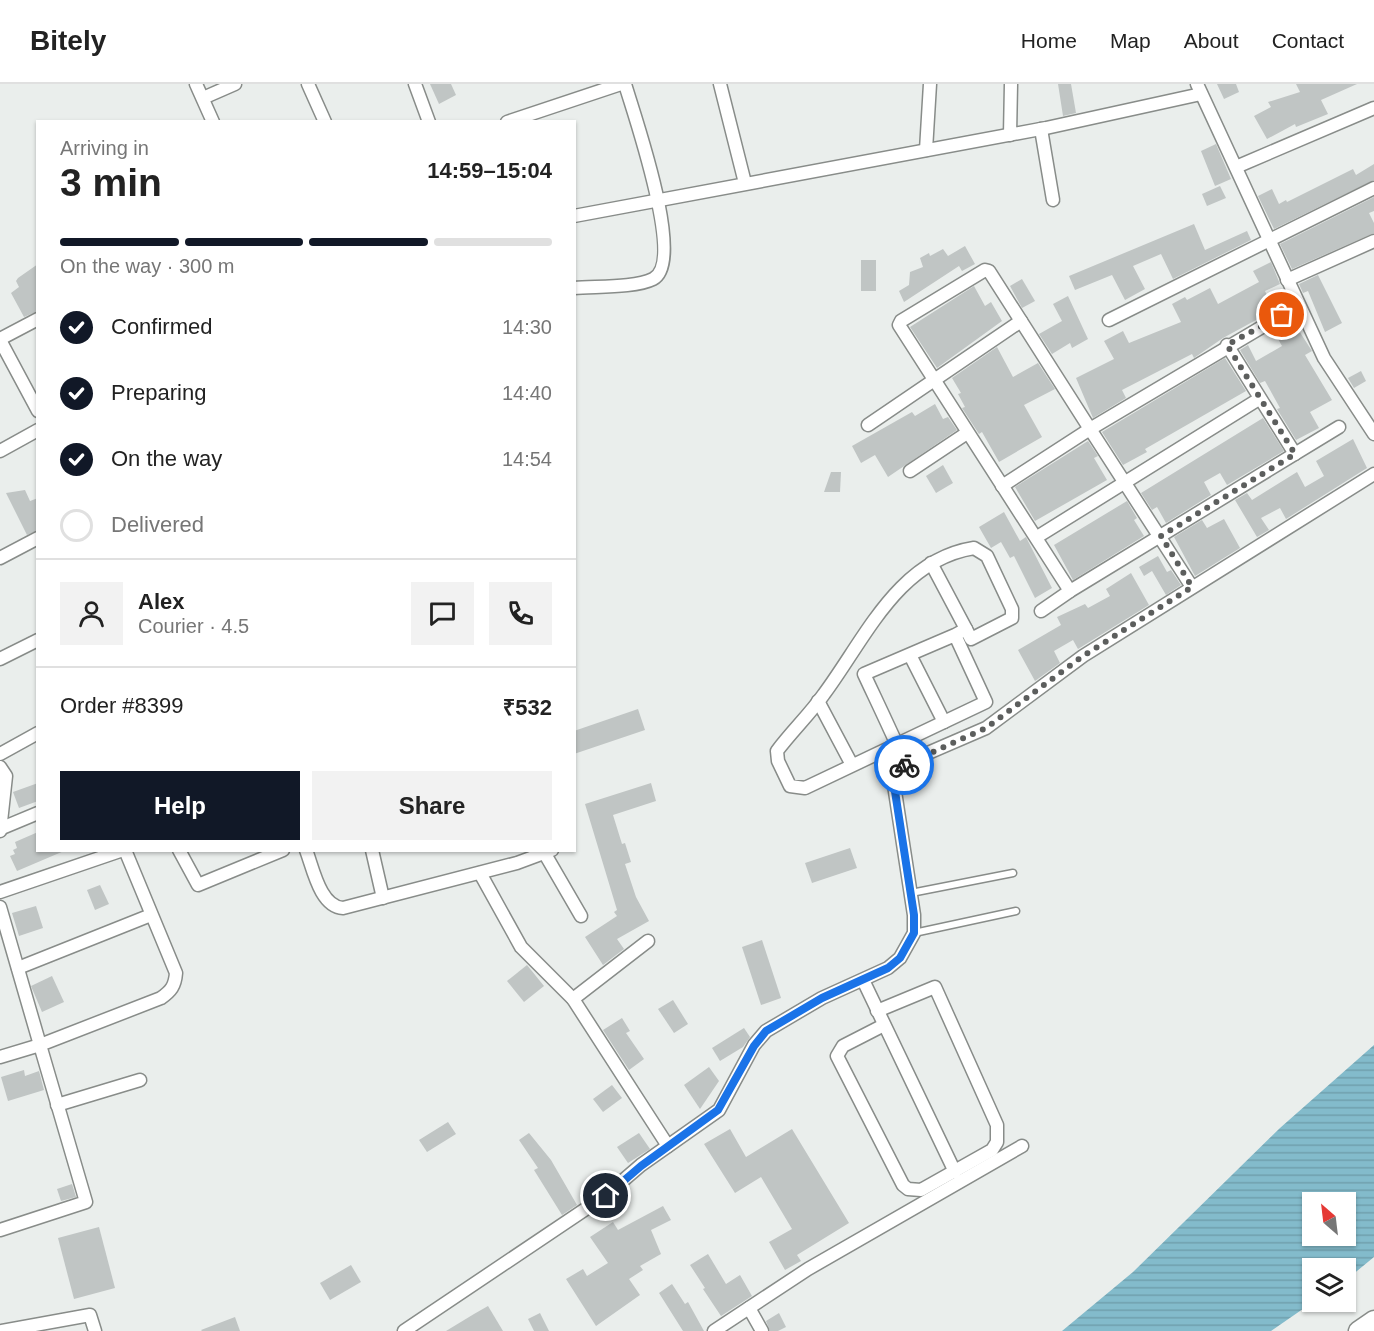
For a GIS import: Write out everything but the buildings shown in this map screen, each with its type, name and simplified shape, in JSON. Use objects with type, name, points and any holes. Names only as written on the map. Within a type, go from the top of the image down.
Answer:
[{"type":"street","points":[[196,84],[212,120]]},
{"type":"street","points":[[203,98],[235,84]]},
{"type":"street","points":[[308,84],[324,120]]},
{"type":"street","points":[[415,84],[428,120]]},
{"type":"street","points":[[513,120],[623,84],[659,199],[665,256],[660,272],[654,279],[576,288]]},
{"type":"street","points":[[720,84],[745,183]]},
{"type":"street","points":[[926,150],[930,84]]},
{"type":"street","points":[[1010,135],[1011,84]]},
{"type":"street","points":[[576,216],[1041,129],[1199,89],[1324,358],[1374,434]]},
{"type":"street","points":[[1236,166],[1374,108]]},
{"type":"street","points":[[1041,129],[1053,200]]},
{"type":"street","points":[[1109,320],[1374,188]]},
{"type":"street","points":[[1287,280],[1374,241]]},
{"type":"street","points":[[1070,591],[900,328],[900,321],[987,270],[1192,587]]},
{"type":"street","points":[[1002,486],[1227,345],[1282,315]]},
{"type":"street","points":[[36,320],[0,340],[36,407]]},
{"type":"street","points":[[868,425],[1021,321]]},
{"type":"street","points":[[1227,345],[1295,454]]},
{"type":"street","points":[[1037,537],[1259,399]]},
{"type":"street","points":[[1041,611],[1339,427]]},
{"type":"street","points":[[0,451],[36,430]]},
{"type":"street","points":[[910,471],[968,433]]},
{"type":"street","points":[[404,1331],[586,1210],[718,1110],[754,1046],[766,1031],[822,998],[863,980],[900,958],[914,933],[911,893],[894,785],[905,764],[991,724],[1083,656],[1374,474]]},
{"type":"street","points":[[0,558],[36,539]]},
{"type":"street","points":[[960,632],[971,639],[1012,618],[1012,609],[987,556],[974,548],[931,563],[891,598],[818,701],[777,751],[778,762],[790,786],[805,788],[986,702]]},
{"type":"street","points":[[931,563],[960,632],[986,702],[991,724]]},
{"type":"street","points":[[864,674],[960,632]]},
{"type":"street","points":[[0,659],[36,641]]},
{"type":"street","points":[[910,655],[944,723]]},
{"type":"street","points":[[843,665],[864,674],[905,764]]},
{"type":"street","points":[[818,701],[852,765]]},
{"type":"street","points":[[0,754],[36,734]]},
{"type":"street","points":[[1,770],[6,776],[1,830],[36,814]]},
{"type":"street","points":[[0,892],[121,852]]},
{"type":"street","points":[[0,1058],[139,1007],[171,991],[176,974],[124,852]]},
{"type":"street","points":[[180,852],[198,885],[278,852]]},
{"type":"street","points":[[307,852],[323,893],[334,906],[343,908],[480,873],[548,852],[581,916]]},
{"type":"street","points":[[372,852],[383,898]]},
{"type":"street","points":[[480,873],[521,946],[573,999],[668,1146]]},
{"type":"street","points":[[0,907],[86,1202],[0,1230]]},
{"type":"street","points":[[18,968],[151,915]]},
{"type":"street","points":[[573,999],[648,941]]},
{"type":"street","points":[[863,980],[955,1172]]},
{"type":"street","points":[[877,1011],[929,987],[935,987],[999,1133],[992,1150],[921,1190],[908,1189],[903,1185],[838,1061],[838,1051],[843,1046],[884,1025]]},
{"type":"street","points":[[57,1105],[140,1080]]},
{"type":"street","points":[[717,1330],[808,1269],[1022,1146]]},
{"type":"street","points":[[749,1308],[762,1331]]},
{"type":"street","points":[[2,1331],[90,1315],[95,1331]]},
{"type":"street","points":[[1358,1331],[1374,1320]]},
{"type":"lane","points":[[911,893],[1013,873]]},
{"type":"lane","points":[[914,933],[1016,911]]},
{"type":"water","points":[[1374,1045],[1374,1257],[1356,1272],[1356,1258],[1302,1258],[1302,1310],[1271,1331],[1062,1331],[1133,1272],[1280,1128]]},
{"type":"way so far","points":[[904,765],[986,728],[1083,656],[1192,587],[1161,536],[1295,454],[1227,345],[1282,315]]},
{"type":"route","points":[[606,1196],[641,1166],[718,1110],[754,1046],[766,1031],[822,998],[888,968],[900,958],[914,933],[914,915],[894,785],[904,765]]}]
